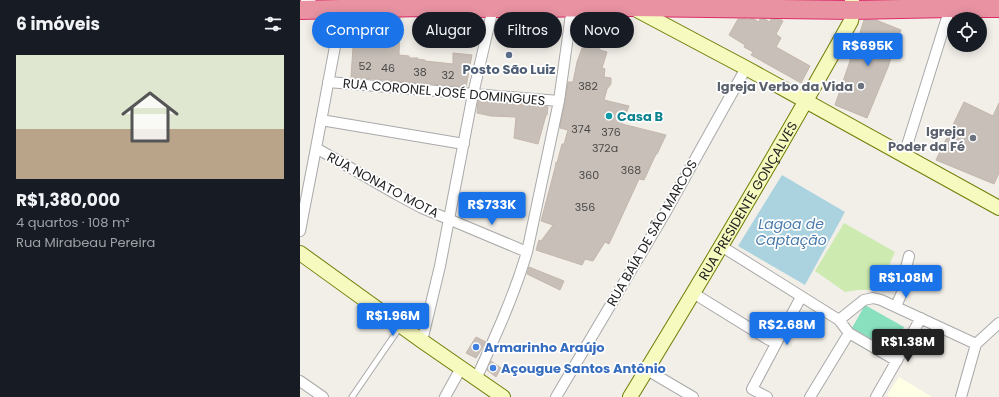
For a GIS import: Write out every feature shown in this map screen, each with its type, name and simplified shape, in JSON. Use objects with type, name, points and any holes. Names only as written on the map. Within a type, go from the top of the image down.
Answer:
[{"type":"highway","points":[[300,10],[421,7],[499,8],[563,6],[632,7],[852,5],[999,8]]},
{"type":"street","name":"RUA PRESIDENTE GONÇALVES","points":[[630,397],[806,101],[851,21],[852,5]]},
{"type":"street","points":[[476,379],[509,305],[527,252],[559,101],[563,6]]},
{"type":"street","points":[[632,7],[746,68],[999,208]]},
{"type":"street","points":[[422,341],[440,266],[473,94],[499,8]]},
{"type":"street","points":[[904,155],[956,8]]},
{"type":"street","points":[[300,230],[342,9]]},
{"type":"street","name":"RUA BAÍA DE SÃO MARCOS","points":[[556,397],[664,215],[746,68]]},
{"type":"street","name":"RUA CORONEL JOSÉ DOMINGUES","points":[[328,82],[559,101]]},
{"type":"street","points":[[322,120],[464,144]]},
{"type":"street","name":"RUA NONATO MOTA","points":[[316,148],[422,208],[527,252]]},
{"type":"street","points":[[721,246],[839,320],[849,332],[896,361]]},
{"type":"street","points":[[300,253],[460,368],[503,397]]},
{"type":"street","points":[[896,306],[909,277],[906,268],[909,256]]},
{"type":"street","points":[[693,293],[769,340]]},
{"type":"street","points":[[767,397],[752,388],[801,297]]},
{"type":"street","points":[[839,320],[860,303],[869,299],[877,299],[896,306],[976,344]]},
{"type":"street","points":[[876,397],[921,318]]},
{"type":"street","points":[[961,397],[976,344],[999,323]]},
{"type":"street","points":[[810,397],[849,332]]},
{"type":"street","points":[[446,397],[460,368]]},
{"type":"street","points":[[647,370],[693,397]]},
{"type":"street","points":[[300,381],[323,397]]},
{"type":"lane","points":[[300,3],[313,0]]},
{"type":"lane","points":[[956,8],[982,2]]},
{"type":"lane","points":[[499,8],[512,30],[518,33],[539,33],[546,29],[563,6]]},
{"type":"lane","points":[[352,397],[401,326]]},
{"type":"shaded area","points":[[899,377],[932,397],[890,397],[887,395]]},
{"type":"green space","points":[[844,223],[895,252],[878,290],[858,290],[845,292],[815,271]]},
{"type":"green space","points":[[865,305],[904,327],[891,351],[852,328]]},
{"type":"water","name":"Lagoa de Captação","points":[[782,175],[845,212],[805,285],[738,246]]},
{"type":"building","points":[[738,19],[754,19],[759,22],[760,19],[765,19],[770,22],[771,19],[783,21],[776,34],[781,38],[776,47],[810,66],[801,83],[751,55],[753,52],[729,35]]},
{"type":"building","points":[[864,20],[876,20],[901,30],[888,67],[867,118],[835,105]]},
{"type":"building","points":[[353,48],[399,48],[399,55],[409,56],[409,58],[418,58],[417,59],[425,61],[453,64],[453,53],[472,55],[466,87],[351,77]]},
{"type":"building","points":[[582,48],[600,48],[600,50],[607,52],[602,68],[605,69],[604,77],[611,78],[611,84],[607,89],[604,100],[629,106],[622,124],[666,135],[644,180],[639,179],[609,244],[605,242],[593,261],[585,259],[582,265],[536,250],[539,240],[541,241],[553,225],[541,221],[556,162],[557,163],[562,144],[564,144],[568,130],[560,128],[560,126],[568,82],[573,82],[577,62]]},
{"type":"building","points":[[478,101],[548,107],[538,144],[514,138],[516,117],[491,116],[477,113]]},
{"type":"building","name":"Igreja Poder da Fé","points":[[964,102],[993,116],[999,103],[999,173],[994,184],[936,160]]},
{"type":"building","points":[[529,267],[564,281],[560,290],[527,274]]},
{"type":"building","name":"Armarinho Araújo","points":[[476,337],[486,342],[476,358],[466,353]]},
{"type":"building","name":"Açougue Santos Antônio","points":[[491,361],[501,368],[496,377],[487,370]]},
{"type":"place","name":"Posto São Luiz","points":[[509,55]]},
{"type":"place","name":"Igreja Verbo da Vida","points":[[861,86]]},
{"type":"place","name":"Casa B","points":[[609,116]]},
{"type":"place","name":"Igreja Poder da Fé","points":[[973,138]]},
{"type":"place","name":"Armarinho Araújo","points":[[476,347]]},
{"type":"place","name":"Açougue Santos Antônio","points":[[493,368]]}]
